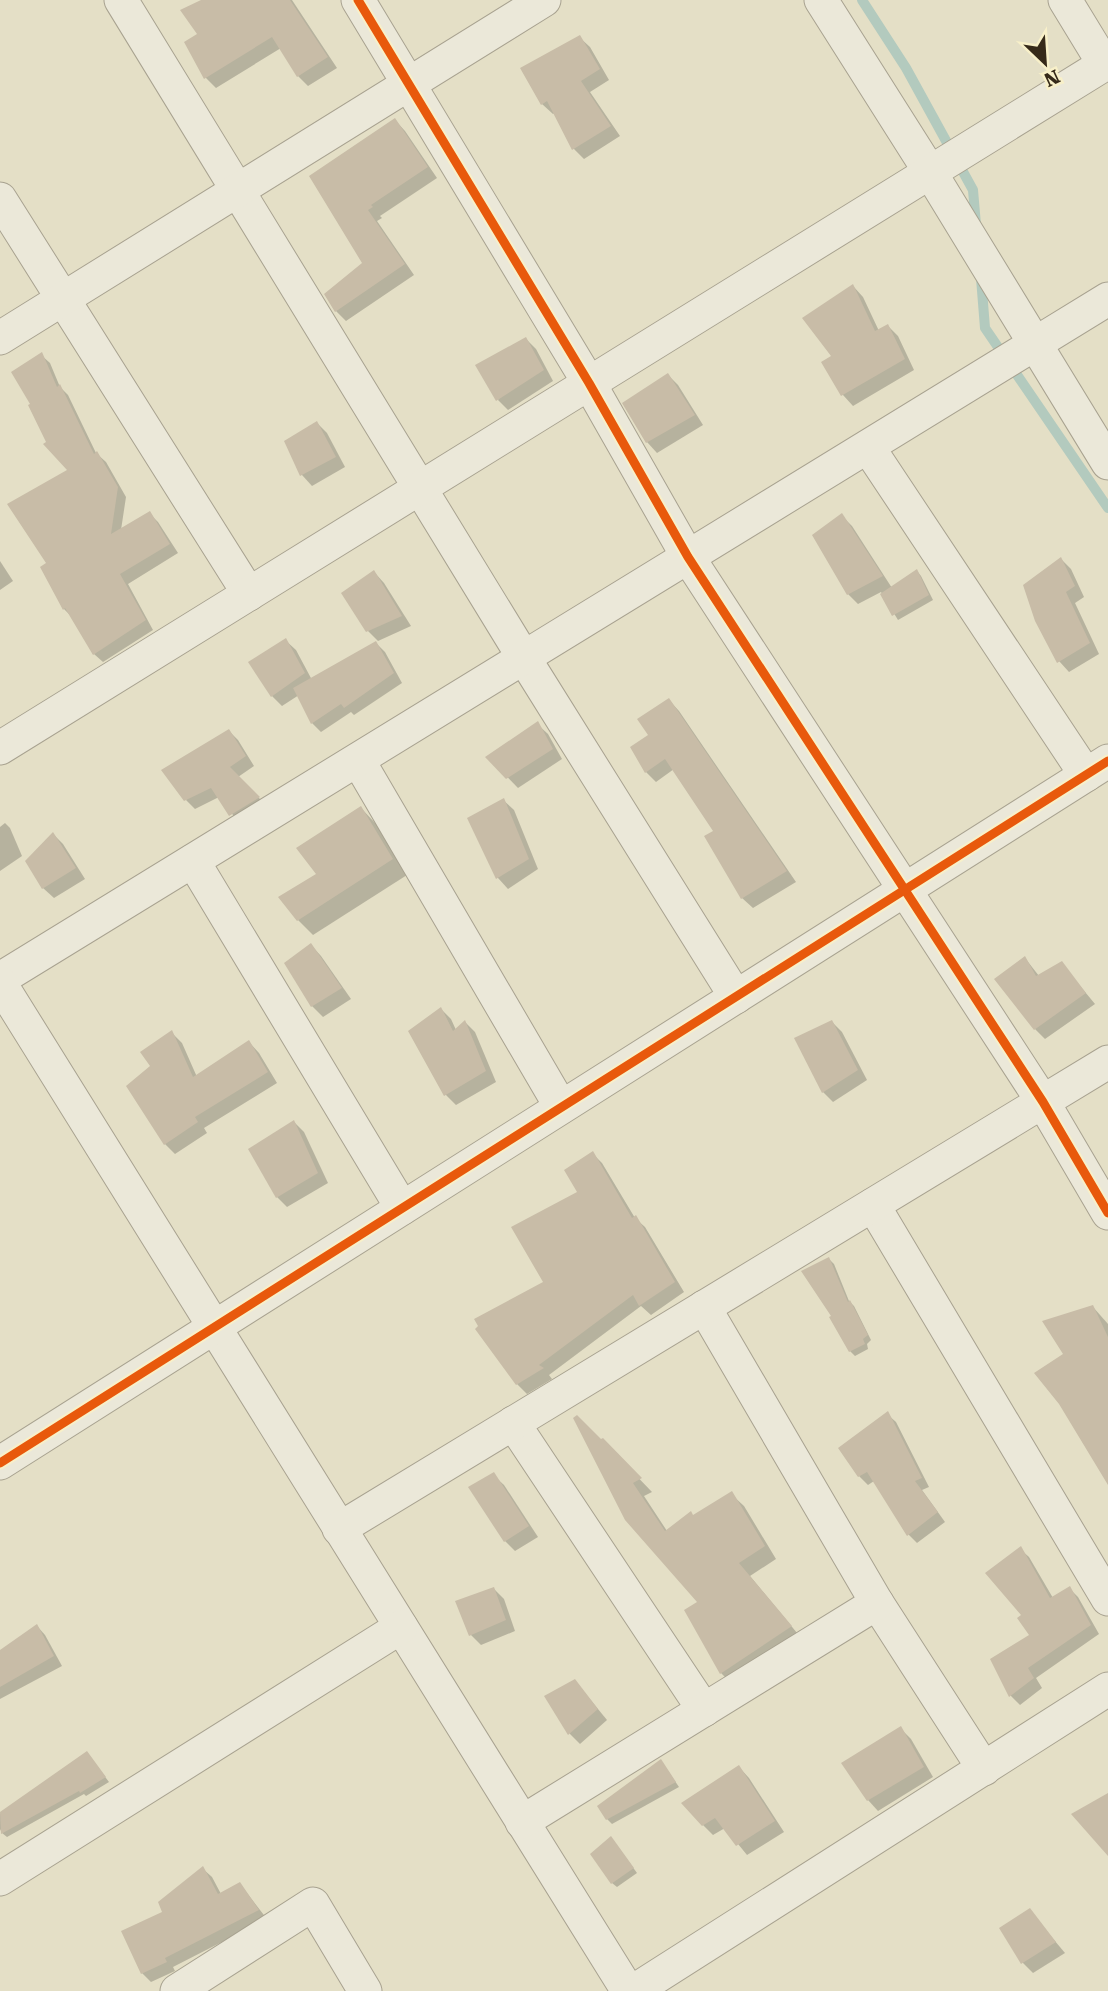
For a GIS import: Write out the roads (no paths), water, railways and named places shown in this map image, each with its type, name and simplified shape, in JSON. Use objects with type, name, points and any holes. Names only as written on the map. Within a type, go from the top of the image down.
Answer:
[{"type":"street","points":[[358,0],[589,383],[688,557],[1043,1102],[1108,1213]]},
{"type":"street","points":[[0,338],[544,0]]},
{"type":"street","points":[[821,0],[1108,463]]},
{"type":"street","points":[[0,747],[1106,63],[1065,0]]},
{"type":"street","points":[[135,5],[238,190],[524,658],[736,997]]},
{"type":"street","points":[[0,200],[249,594]]},
{"type":"street","points":[[628,1991],[0,981],[1108,299]]},
{"type":"street","points":[[0,1463],[1097,768],[868,447]]},
{"type":"street","points":[[358,760],[561,1107]]},
{"type":"street","points":[[193,860],[402,1208]]},
{"type":"street","points":[[339,1528],[1108,1062]]},
{"type":"street","points":[[873,1205],[1108,1599]]},
{"type":"street","points":[[704,1307],[877,1604],[984,1769]]},
{"type":"street","points":[[513,1423],[704,1710]]},
{"type":"street","points":[[522,1822],[877,1604]]},
{"type":"street","points":[[0,1880],[401,1627]]},
{"type":"street","points":[[634,1991],[1108,1689]]},
{"type":"street","points":[[177,1991],[313,1904],[365,1991]]},
{"type":"waterway","points":[[862,0],[906,68],[973,190],[976,225]]},
{"type":"waterway","points":[[981,278],[985,328],[1108,508]]}]
